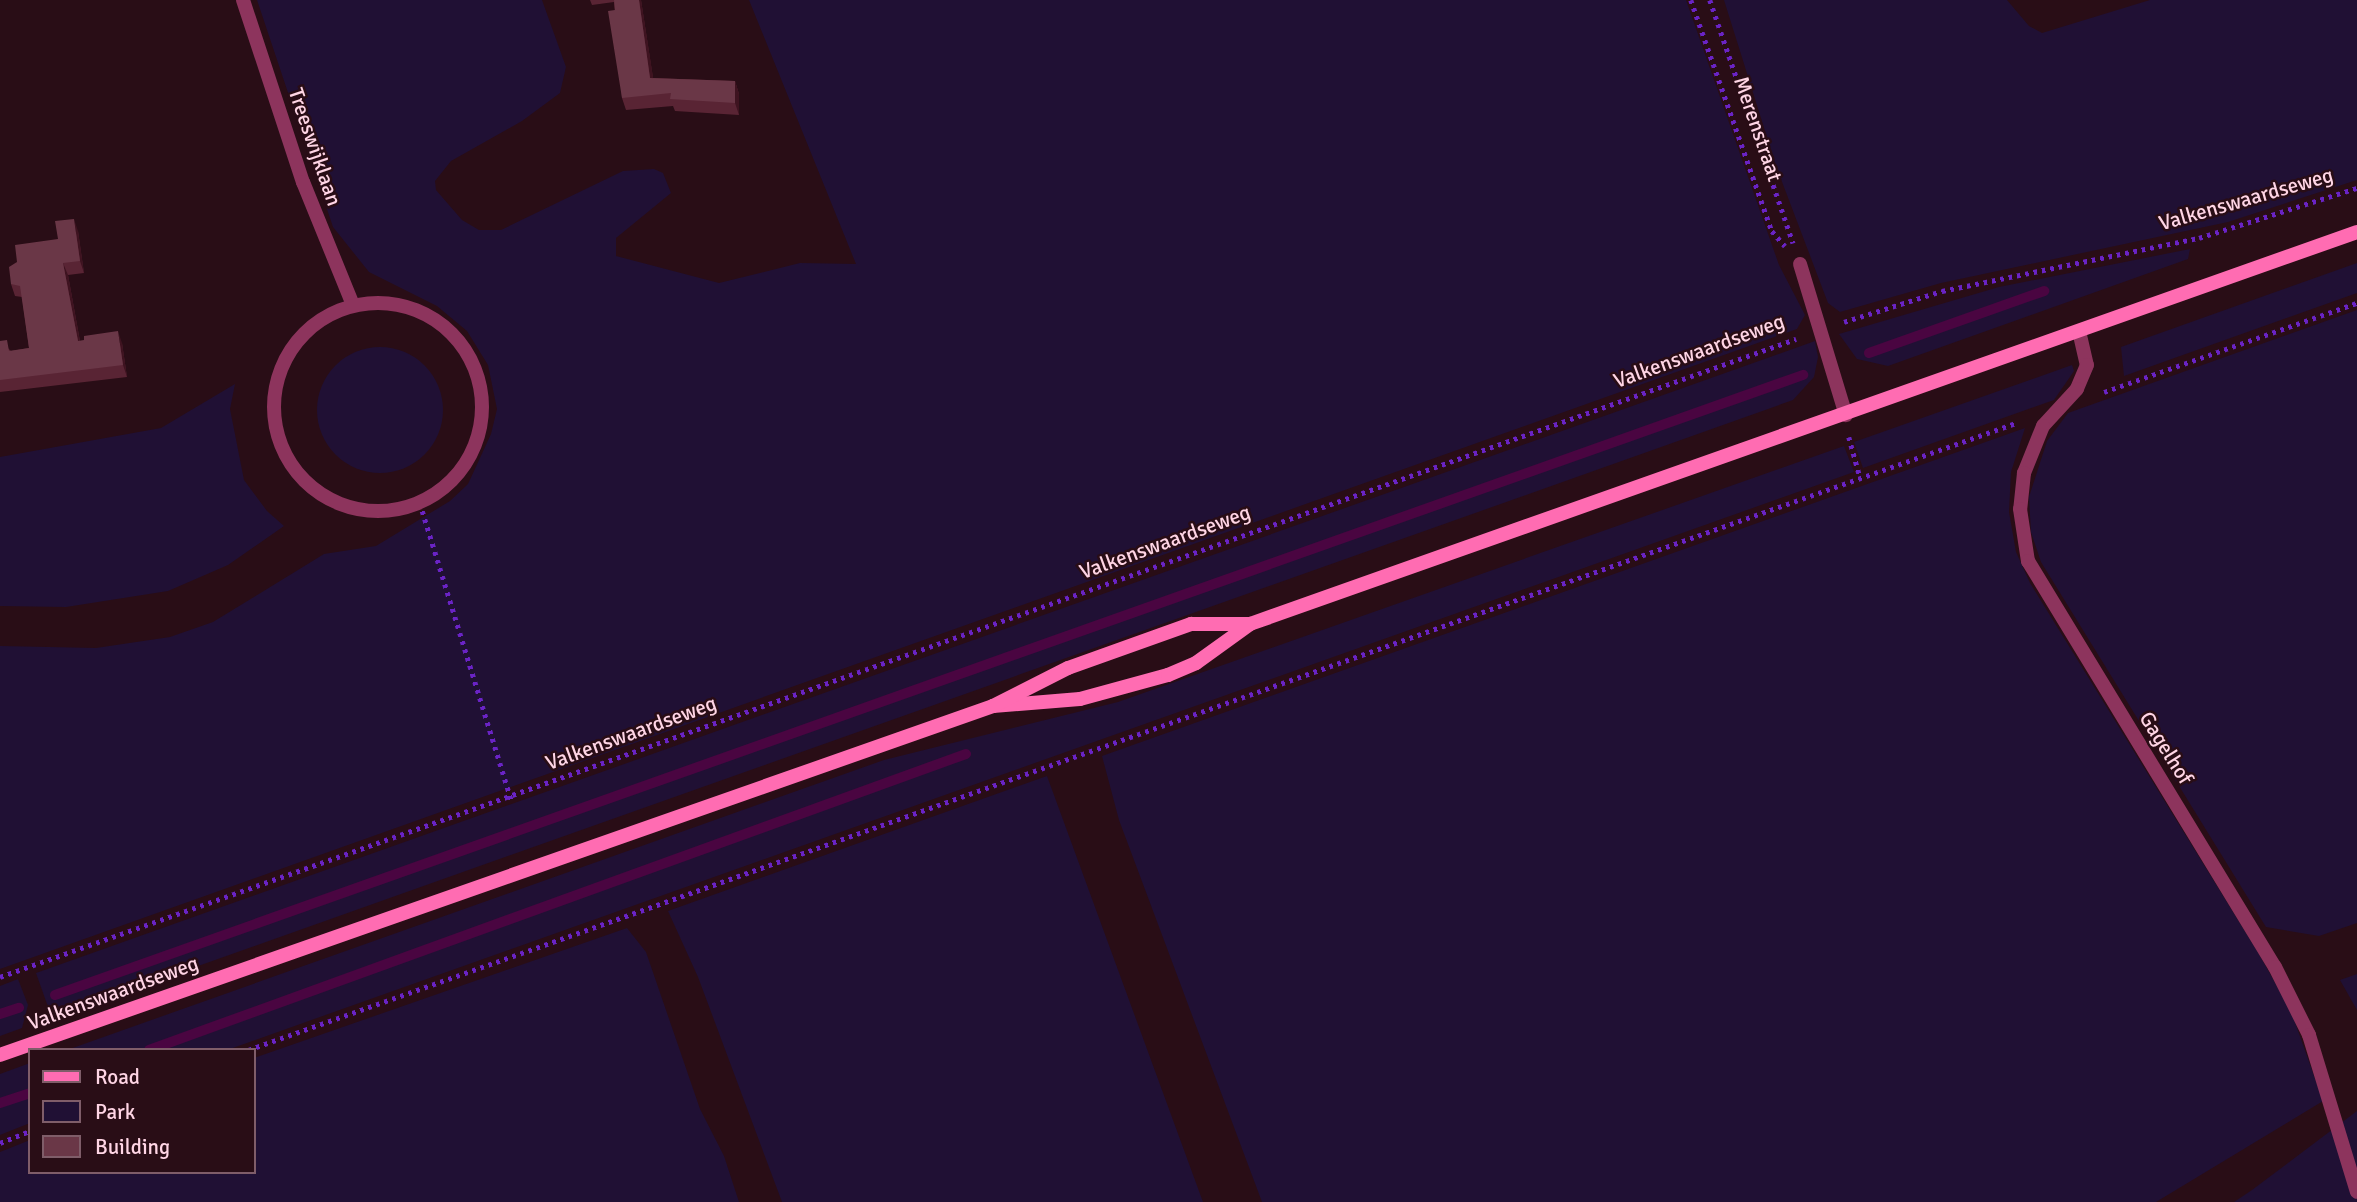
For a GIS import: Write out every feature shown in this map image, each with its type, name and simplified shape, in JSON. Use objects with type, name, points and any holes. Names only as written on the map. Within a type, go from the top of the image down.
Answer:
[{"type":"main road","name":"Valkenswaardseweg","points":[[993,706],[1080,699],[1168,675],[1196,663],[1250,624],[2357,232]]},
{"type":"main road","name":"Valkenswaardseweg","points":[[0,1055],[993,706],[1068,668],[1191,624],[1250,624]]},
{"type":"street","name":"Treeswijklaan","points":[[243,0],[303,182],[353,305]]},
{"type":"street","points":[[1800,264],[1823,329],[1846,415]]},
{"type":"street","points":[[384,302],[414,309],[442,323],[463,345],[478,373],[483,404],[479,435],[467,463],[446,486],[420,503],[396,510],[348,507],[321,494],[298,474],[282,448],[274,409],[275,389],[284,360],[317,323],[353,305],[384,302]]},
{"type":"street","name":"Gagelhof","points":[[2079,331],[2087,365],[2077,389],[2058,409],[2033,445],[2024,473],[2020,509],[2028,561],[2276,967],[2309,1035],[2357,1192]]},
{"type":"path","name":"Merenstraat","points":[[1691,0],[1772,231],[1800,264]]},
{"type":"path","name":"Merenstraat","points":[[1710,0],[1800,264]]},
{"type":"path","name":"Valkenswaardseweg","points":[[0,977],[511,799],[1823,329],[1942,291],[2199,238],[2357,188]]},
{"type":"path","points":[[254,1048],[2357,303]]},
{"type":"path","points":[[1846,415],[1860,477]]},
{"type":"path","points":[[420,503],[511,799]]},
{"type":"path","points":[[0,1143],[28,1132]]},
{"type":"green space","points":[[257,0],[542,0],[566,67],[560,93],[522,121],[451,161],[435,181],[436,190],[462,220],[479,230],[501,230],[623,171],[654,169],[663,173],[671,193],[616,238],[616,256],[719,283],[800,263],[856,264],[749,0],[1686,0],[1779,265],[1805,315],[1797,329],[0,969],[0,646],[96,648],[170,637],[213,622],[324,554],[376,546],[450,501],[468,484],[491,434],[497,409],[488,365],[467,331],[437,306],[369,272],[333,227]]},
{"type":"green space","points":[[1724,0],[2007,0],[2029,26],[2042,33],[2150,0],[2357,0],[2357,180],[2228,222],[1941,283],[1840,312],[1828,303],[1776,166]]},
{"type":"green space","points":[[2190,249],[2188,259],[1888,366],[1857,359],[1839,334],[1999,287]]},
{"type":"green space","points":[[2357,263],[2357,293],[2124,376],[2121,347]]},
{"type":"green space","points":[[2357,310],[2357,923],[2319,936],[2266,927],[2041,562],[2031,532],[2029,497],[2047,441],[2068,413]]},
{"type":"green space","points":[[1815,341],[1818,357],[1814,377],[1793,400],[57,1016],[47,1004],[36,973]]},
{"type":"green space","points":[[380,347],[404,352],[425,365],[438,386],[443,410],[438,434],[425,455],[404,468],[380,473],[356,468],[335,455],[322,434],[317,410],[322,386],[335,365],[356,352]]},
{"type":"green space","points":[[2072,365],[2074,371],[2054,400],[1863,468],[1854,442]]},
{"type":"green space","points":[[235,384],[230,409],[244,480],[267,511],[284,526],[228,565],[168,591],[66,607],[0,606],[0,457],[161,428]]},
{"type":"green space","points":[[2025,428],[2011,472],[2009,512],[2016,552],[2030,583],[2259,954],[2291,1011],[2323,1101],[2156,1202],[1262,1202],[1119,820],[1102,756]]},
{"type":"green space","points":[[1844,446],[1854,472],[233,1048],[73,1048],[884,760],[1118,702]]},
{"type":"green space","points":[[1047,776],[1203,1202],[782,1202],[698,977],[668,911]]},
{"type":"green space","points":[[627,928],[646,952],[700,1109],[724,1156],[739,1202],[0,1202],[0,1152],[28,1141],[28,1174],[256,1174],[256,1057]]},
{"type":"green space","points":[[2357,974],[2357,1010],[2340,980]]},
{"type":"green space","points":[[18,979],[28,1005],[22,1028],[0,1036],[0,986]]},
{"type":"green space","points":[[28,1064],[28,1124],[0,1135],[0,1074]]},
{"type":"green space","points":[[2357,1111],[2357,1202],[2234,1202],[2252,1190]]},
{"type":"building","points":[[614,0],[639,0],[650,78],[735,81],[735,103],[670,99],[671,93],[622,98],[608,11],[615,10]]},
{"type":"building","points":[[74,219],[80,261],[63,263],[78,341],[84,340],[84,336],[118,331],[123,365],[0,380],[0,341],[7,340],[9,351],[29,348],[20,286],[11,284],[9,267],[17,262],[15,245],[58,239],[55,221]]},
{"type":"waterway","points":[[1869,353],[2044,291]]},
{"type":"waterway","points":[[55,995],[1803,375]]},
{"type":"waterway","points":[[155,1048],[966,754]]},
{"type":"waterway","points":[[0,1014],[19,1008]]},
{"type":"waterway","points":[[0,1103],[28,1094]]}]
